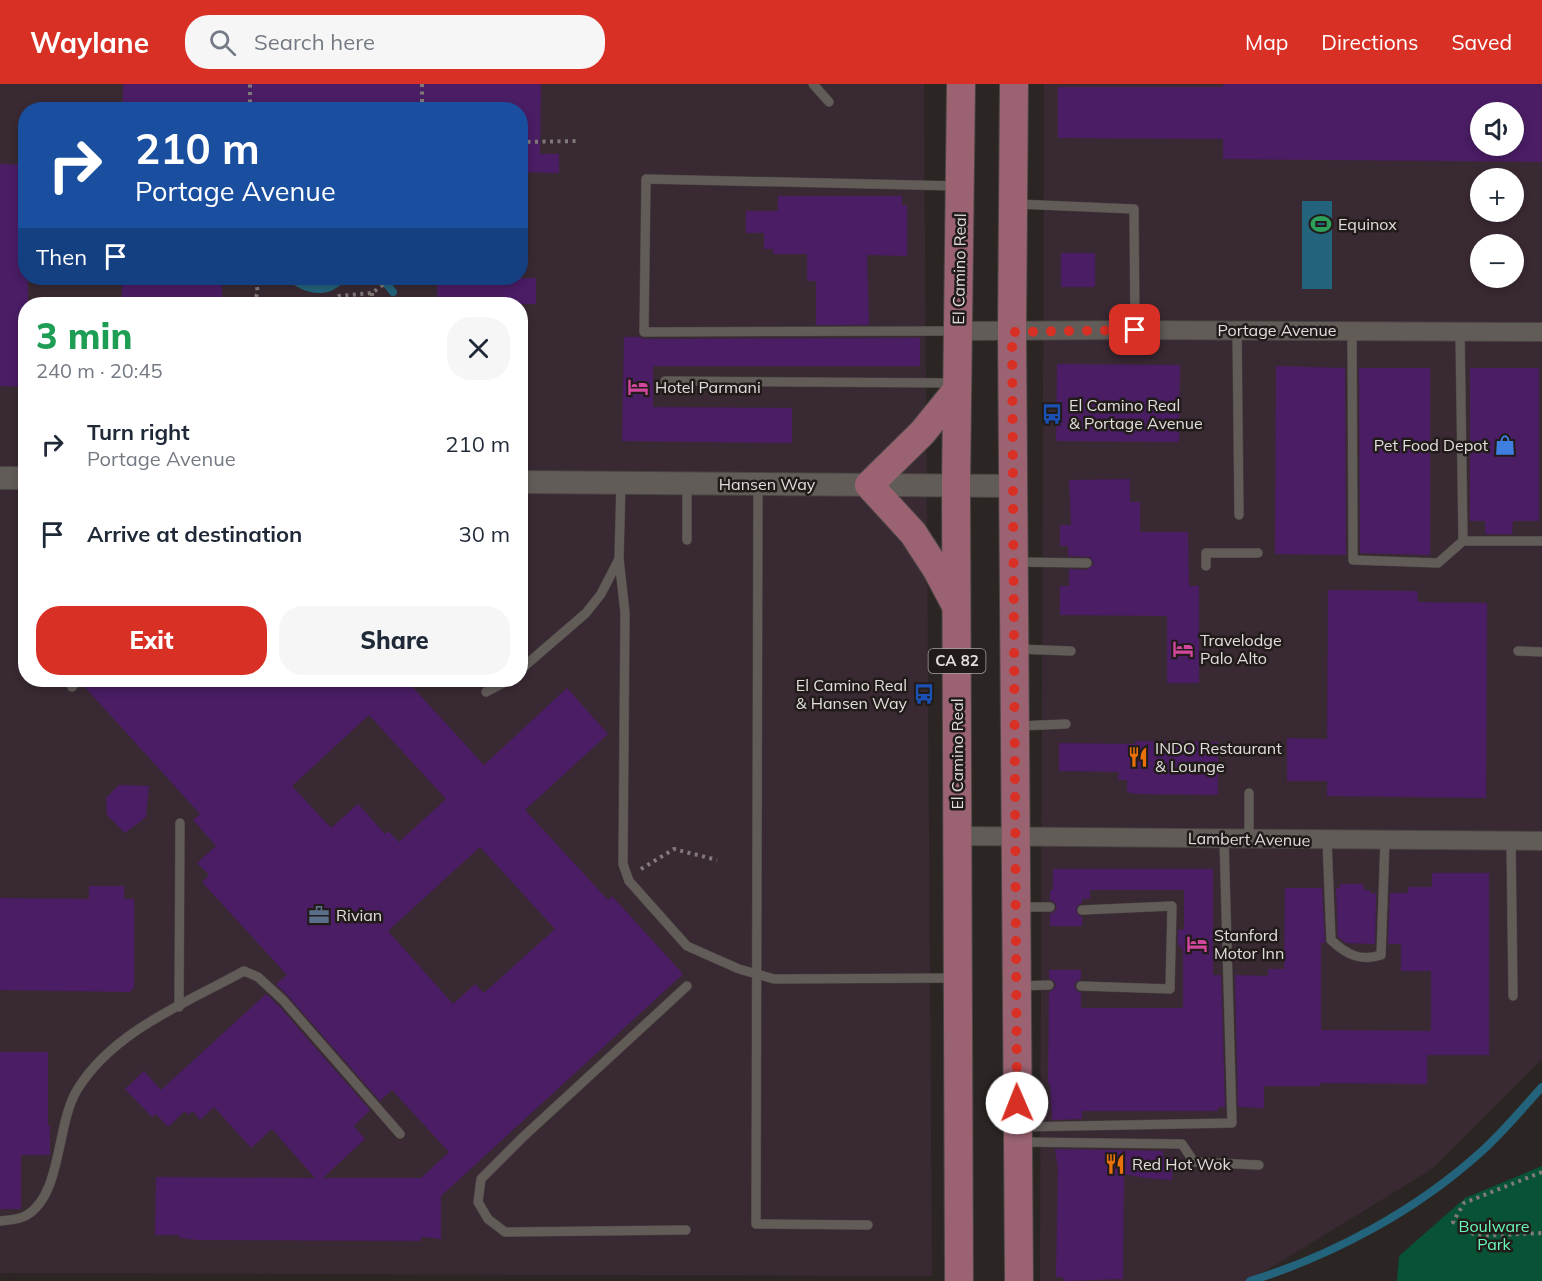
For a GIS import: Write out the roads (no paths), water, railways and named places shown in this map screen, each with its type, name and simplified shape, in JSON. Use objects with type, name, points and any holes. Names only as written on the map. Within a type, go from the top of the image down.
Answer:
[{"type":"main road","name":"El Camino Real","points":[[959,1281],[956,486],[961,84]]},
{"type":"main road","points":[[1014,84],[1012,332],[1019,1281]]},
{"type":"main road","points":[[957,386],[922,433],[869,484],[913,533],[937,570],[957,608]]},
{"type":"street","name":"Portage Avenue","points":[[958,331],[1542,332]]},
{"type":"street","points":[[0,478],[18,478]]},
{"type":"street","name":"Hansen Way","points":[[528,482],[1014,486]]},
{"type":"street","name":"Lambert Avenue","points":[[957,836],[1542,841]]},
{"type":"lane","points":[[813,84],[829,102]]},
{"type":"lane","points":[[958,331],[644,332],[646,179],[960,186]]},
{"type":"lane","points":[[1012,204],[1134,209],[1135,330]]},
{"type":"lane","points":[[1237,330],[1239,515]]},
{"type":"lane","points":[[1352,331],[1353,560],[1438,562],[1463,541],[1542,542]]},
{"type":"lane","points":[[1460,332],[1463,541]]},
{"type":"lane","points":[[665,381],[957,386]]},
{"type":"lane","points":[[621,483],[619,559],[625,613],[623,864],[629,881],[687,946],[757,975],[774,979],[957,978]]},
{"type":"lane","points":[[687,484],[687,540]]},
{"type":"lane","points":[[758,484],[756,1224],[868,1225]]},
{"type":"lane","points":[[1206,566],[1206,553],[1258,553]]},
{"type":"lane","points":[[528,663],[586,613],[601,594],[619,559]]},
{"type":"lane","points":[[1014,562],[1088,563]]},
{"type":"lane","points":[[1015,650],[1071,651]]},
{"type":"lane","points":[[1518,651],[1542,652]]},
{"type":"lane","points":[[486,692],[496,687]]},
{"type":"lane","points":[[1015,726],[1066,724]]},
{"type":"lane","points":[[1249,793],[1249,839]]},
{"type":"lane","points":[[179,1007],[180,823]]},
{"type":"lane","points":[[1018,1134],[1232,1123],[1224,838]]},
{"type":"lane","points":[[1327,840],[1331,940],[1352,956],[1372,958],[1381,955],[1385,840]]},
{"type":"lane","points":[[1511,841],[1513,996]]},
{"type":"lane","points":[[1081,986],[1170,989],[1172,906],[1082,910]]},
{"type":"lane","points":[[1016,907],[1050,907]]},
{"type":"lane","points":[[0,1221],[25,1217],[36,1208],[48,1192],[67,1112],[77,1090],[101,1058],[130,1034],[244,972],[258,977],[283,1000],[400,1134]]},
{"type":"lane","points":[[686,1230],[505,1232],[489,1220],[478,1202],[481,1179],[523,1137],[687,986]]},
{"type":"lane","points":[[1016,986],[1049,986]]},
{"type":"lane","points":[[1018,1134],[1182,1144],[1194,1162],[1258,1165]]},
{"type":"water","points":[[1302,201],[1332,201],[1332,289],[1302,289]]},
{"type":"water","points":[[294,285],[341,285],[320,293]]},
{"type":"waterway","points":[[388,285],[393,292]]},
{"type":"waterway","points":[[1250,1281],[1313,1258],[1343,1244],[1430,1193],[1482,1151],[1542,1087]]},
{"type":"place","name":"Equinox","points":[[1321,224]]},
{"type":"place","name":"Hotel Parmani","points":[[638,387]]},
{"type":"place","name":"El Camino Real & Portage Avenue","points":[[1052,414]]},
{"type":"place","name":"Pet Food Depot","points":[[1505,445]]},
{"type":"place","name":"Travelodge Palo Alto","points":[[1183,649]]},
{"type":"place","name":"El Camino Real & Hansen Way","points":[[924,694]]},
{"type":"place","name":"INDO Restaurant & Lounge","points":[[1138,757]]},
{"type":"place","name":"Rivian","points":[[319,915]]},
{"type":"place","name":"Stanford Motor Inn","points":[[1197,944]]},
{"type":"place","name":"Red Hot Wok","points":[[1115,1164]]},
{"type":"park label","name":"Boulware Park","points":[[1494,1235]]}]
